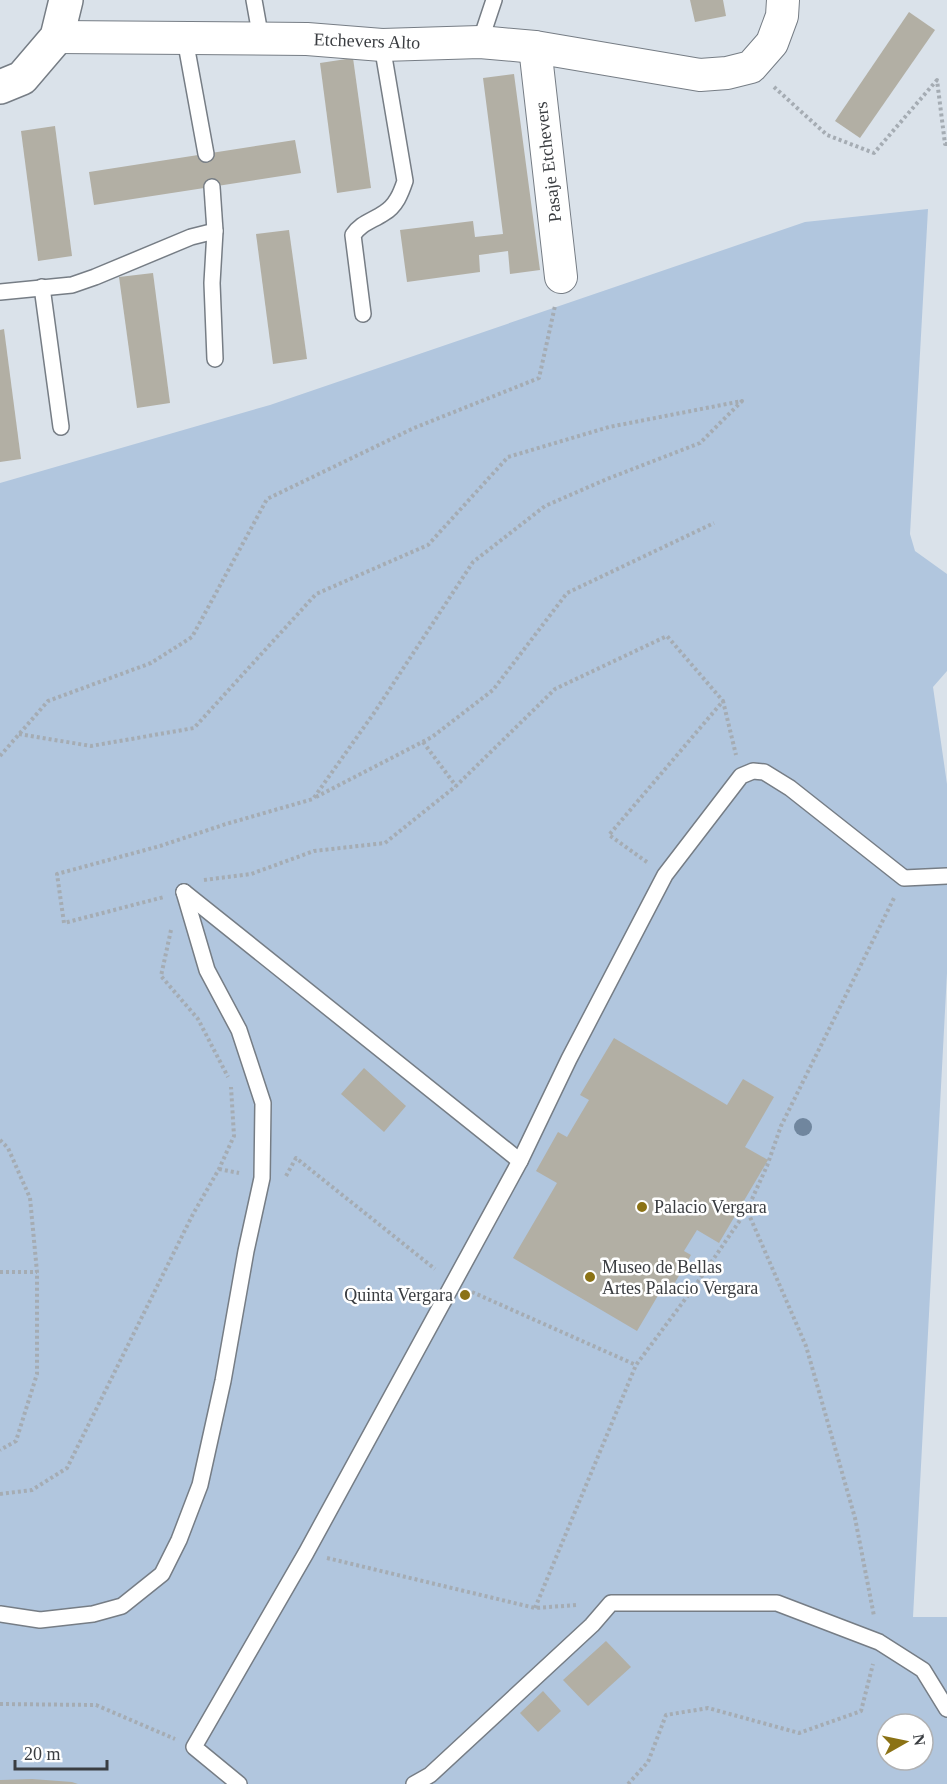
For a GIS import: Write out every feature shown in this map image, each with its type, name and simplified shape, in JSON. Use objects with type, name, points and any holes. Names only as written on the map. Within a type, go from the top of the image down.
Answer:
[{"type":"street","points":[[0,87],[22,78],[57,38],[66,0]]},
{"type":"street","points":[[752,67],[772,43],[782,16],[783,0]]},
{"type":"street","name":"Etchevers Alto","points":[[57,38],[307,39],[382,45],[480,42],[535,47],[700,75],[727,73],[752,67]]},
{"type":"street","name":"Pasaje Etchevers","points":[[535,47],[561,277]]},
{"type":"lane","points":[[254,0],[261,39]]},
{"type":"lane","points":[[480,42],[494,0]]},
{"type":"lane","points":[[185,39],[206,154]]},
{"type":"lane","points":[[363,314],[353,235],[360,226],[387,212],[400,197],[405,181],[382,45]]},
{"type":"lane","points":[[212,187],[215,231],[212,283],[215,358]]},
{"type":"lane","points":[[0,292],[72,285],[191,237],[215,231]]},
{"type":"lane","points":[[42,287],[61,427]]},
{"type":"lane","points":[[239,1784],[195,1747],[306,1553],[520,1161],[665,875],[741,776],[753,771],[764,772],[790,788],[904,878],[947,876]]},
{"type":"lane","points":[[184,892],[520,1161]]},
{"type":"lane","points":[[0,1614],[40,1620],[93,1614],[122,1606],[162,1574],[179,1540],[200,1485],[223,1382],[246,1251],[262,1178],[262,1103],[239,1030],[207,970],[184,892]]},
{"type":"lane","points":[[414,1784],[439,1767],[592,1625],[611,1603],[777,1603],[879,1642],[923,1670],[947,1709]]},
{"type":"path","points":[[752,67],[827,135],[874,153],[937,80],[945,144],[947,144]]},
{"type":"path","points":[[0,756],[48,701],[151,663],[192,637],[267,499],[414,428],[539,378],[561,277]]},
{"type":"path","points":[[19,734],[91,746],[194,728],[316,594],[428,545],[507,457],[609,427],[742,400],[700,443],[607,479],[544,507],[473,562],[374,713],[313,799]]},
{"type":"path","points":[[184,892],[64,923],[57,874],[160,846],[313,799],[423,742],[493,690],[567,593],[714,523]]},
{"type":"path","points":[[665,875],[609,835],[723,701],[741,776]]},
{"type":"path","points":[[423,742],[456,786]]},
{"type":"path","points":[[535,1608],[636,1365],[747,1210],[767,1166],[781,1126],[904,878]]},
{"type":"path","points":[[0,1140],[9,1148],[30,1198],[37,1272],[37,1374],[16,1442],[0,1450]]},
{"type":"path","points":[[219,1169],[283,1180],[296,1158],[453,1283],[636,1365]]},
{"type":"path","points":[[627,1784],[648,1762],[666,1715],[708,1708],[799,1733],[861,1712],[879,1642],[855,1518],[806,1346],[747,1210]]},
{"type":"path","points":[[0,1272],[37,1272]]},
{"type":"path","points":[[306,1553],[535,1608],[611,1603]]},
{"type":"path","points":[[0,1704],[96,1705],[195,1747]]},
{"type":"shaded area","name":"Quinta Vergara","points":[[928,209],[910,534],[915,551],[947,574],[947,671],[933,687],[947,784],[947,973],[913,1617],[947,1617],[947,1784],[0,1784],[0,483],[270,405],[805,222]]},
{"type":"building","points":[[690,0],[723,0],[726,16],[695,22]]},
{"type":"building","points":[[909,12],[935,30],[860,138],[835,121]]},
{"type":"building","points":[[353,58],[371,188],[337,193],[320,63]]},
{"type":"building","points":[[514,74],[540,270],[510,274],[508,251],[479,255],[480,272],[407,282],[400,230],[473,221],[475,237],[503,234],[483,78]]},
{"type":"building","points":[[55,126],[72,256],[38,261],[21,131]]},
{"type":"building","points":[[295,140],[301,173],[94,205],[89,172]]},
{"type":"building","points":[[289,230],[307,359],[273,364],[256,234]]},
{"type":"building","points":[[153,273],[170,403],[137,408],[119,277]]},
{"type":"building","points":[[4,329],[21,459],[0,462],[0,330]]},
{"type":"building","name":"Palacio Vergara","points":[[614,1038],[727,1105],[743,1079],[774,1097],[745,1147],[768,1160],[719,1243],[697,1230],[684,1251],[691,1255],[673,1286],[666,1282],[637,1331],[513,1258],[557,1183],[536,1171],[558,1132],[567,1137],[589,1100],[580,1095]]},
{"type":"building","points":[[364,1068],[406,1106],[384,1132],[341,1094]]},
{"type":"building","points":[[606,1641],[631,1667],[588,1706],[563,1680]]},
{"type":"building","points":[[543,1691],[561,1711],[538,1732],[520,1713]]},
{"type":"building","points":[[32,1779],[78,1784],[0,1784],[0,1780]]},
{"type":"place","name":"Palacio Vergara","points":[[642,1207]]},
{"type":"place","name":"Museo de Bellas Artes Palacio Vergara","points":[[590,1277]]},
{"type":"place","name":"Quinta Vergara","points":[[465,1295]]}]
